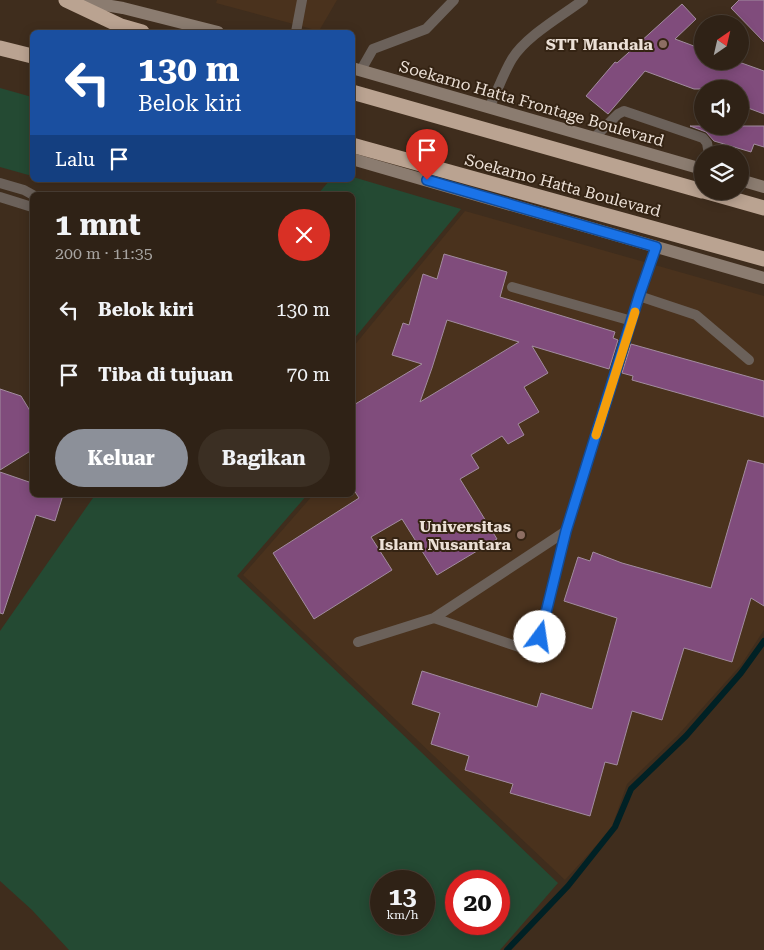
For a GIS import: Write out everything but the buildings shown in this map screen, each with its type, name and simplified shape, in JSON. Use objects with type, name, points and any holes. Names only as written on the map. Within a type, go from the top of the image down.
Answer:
[{"type":"highway","points":[[66,0],[121,26],[135,30]]},
{"type":"highway","points":[[0,48],[30,56]]},
{"type":"highway","name":"Soekarno Hatta Boulevard","points":[[355,93],[694,188]]},
{"type":"highway","name":"Soekarno Hatta Boulevard","points":[[355,146],[764,259]]},
{"type":"highway","name":"Soekarno Hatta Boulevard","points":[[735,200],[764,208]]},
{"type":"main road","points":[[76,0],[122,8],[210,30]]},
{"type":"main road","name":"Soekarno Hatta Frontage Boulevard","points":[[357,69],[694,167]]},
{"type":"main road","points":[[355,160],[764,278]]},
{"type":"main road","points":[[749,183],[764,187]]},
{"type":"lane","points":[[296,30],[302,0]]},
{"type":"lane","points":[[357,69],[374,48],[426,29],[454,0]]},
{"type":"lane","points":[[490,108],[513,58],[519,50],[531,38],[584,0]]},
{"type":"lane","points":[[594,138],[618,114],[624,112],[703,138],[707,145]]},
{"type":"lane","points":[[0,183],[30,193]]},
{"type":"lane","points":[[0,197],[30,206]]},
{"type":"lane","points":[[434,618],[522,648],[532,648],[540,637],[566,531],[656,247]]},
{"type":"lane","points":[[512,286],[632,321]]},
{"type":"lane","points":[[639,296],[696,315],[749,360]]},
{"type":"lane","points":[[358,642],[434,618],[566,531]]},
{"type":"shaded area","points":[[217,0],[337,0],[320,30],[216,3]]},
{"type":"shaded area","name":"Universitas Islam Nusantara","points":[[465,211],[764,296],[764,630],[741,665],[678,735],[627,784],[611,829],[565,880],[243,575],[311,497],[355,497],[355,345]]},
{"type":"green space","points":[[0,88],[30,96],[30,175],[0,167]]},
{"type":"green space","points":[[355,178],[461,209],[355,338],[355,192],[320,192],[328,182],[355,182]]},
{"type":"green space","points":[[94,497],[305,497],[237,576],[558,883],[500,950],[69,950],[32,910],[0,881],[0,631]]},
{"type":"waterway","points":[[507,950],[568,886],[615,827],[631,789],[686,736],[741,673],[764,641]]},
{"type":"slow traffic","points":[[596,435],[635,312]]},
{"type":"place","name":"STT Mandala","points":[[663,44]]},
{"type":"place","name":"Universitas Islam Nusantara","points":[[521,535]]},
{"type":"route","points":[[427,180],[656,247],[566,531],[540,637]]}]
